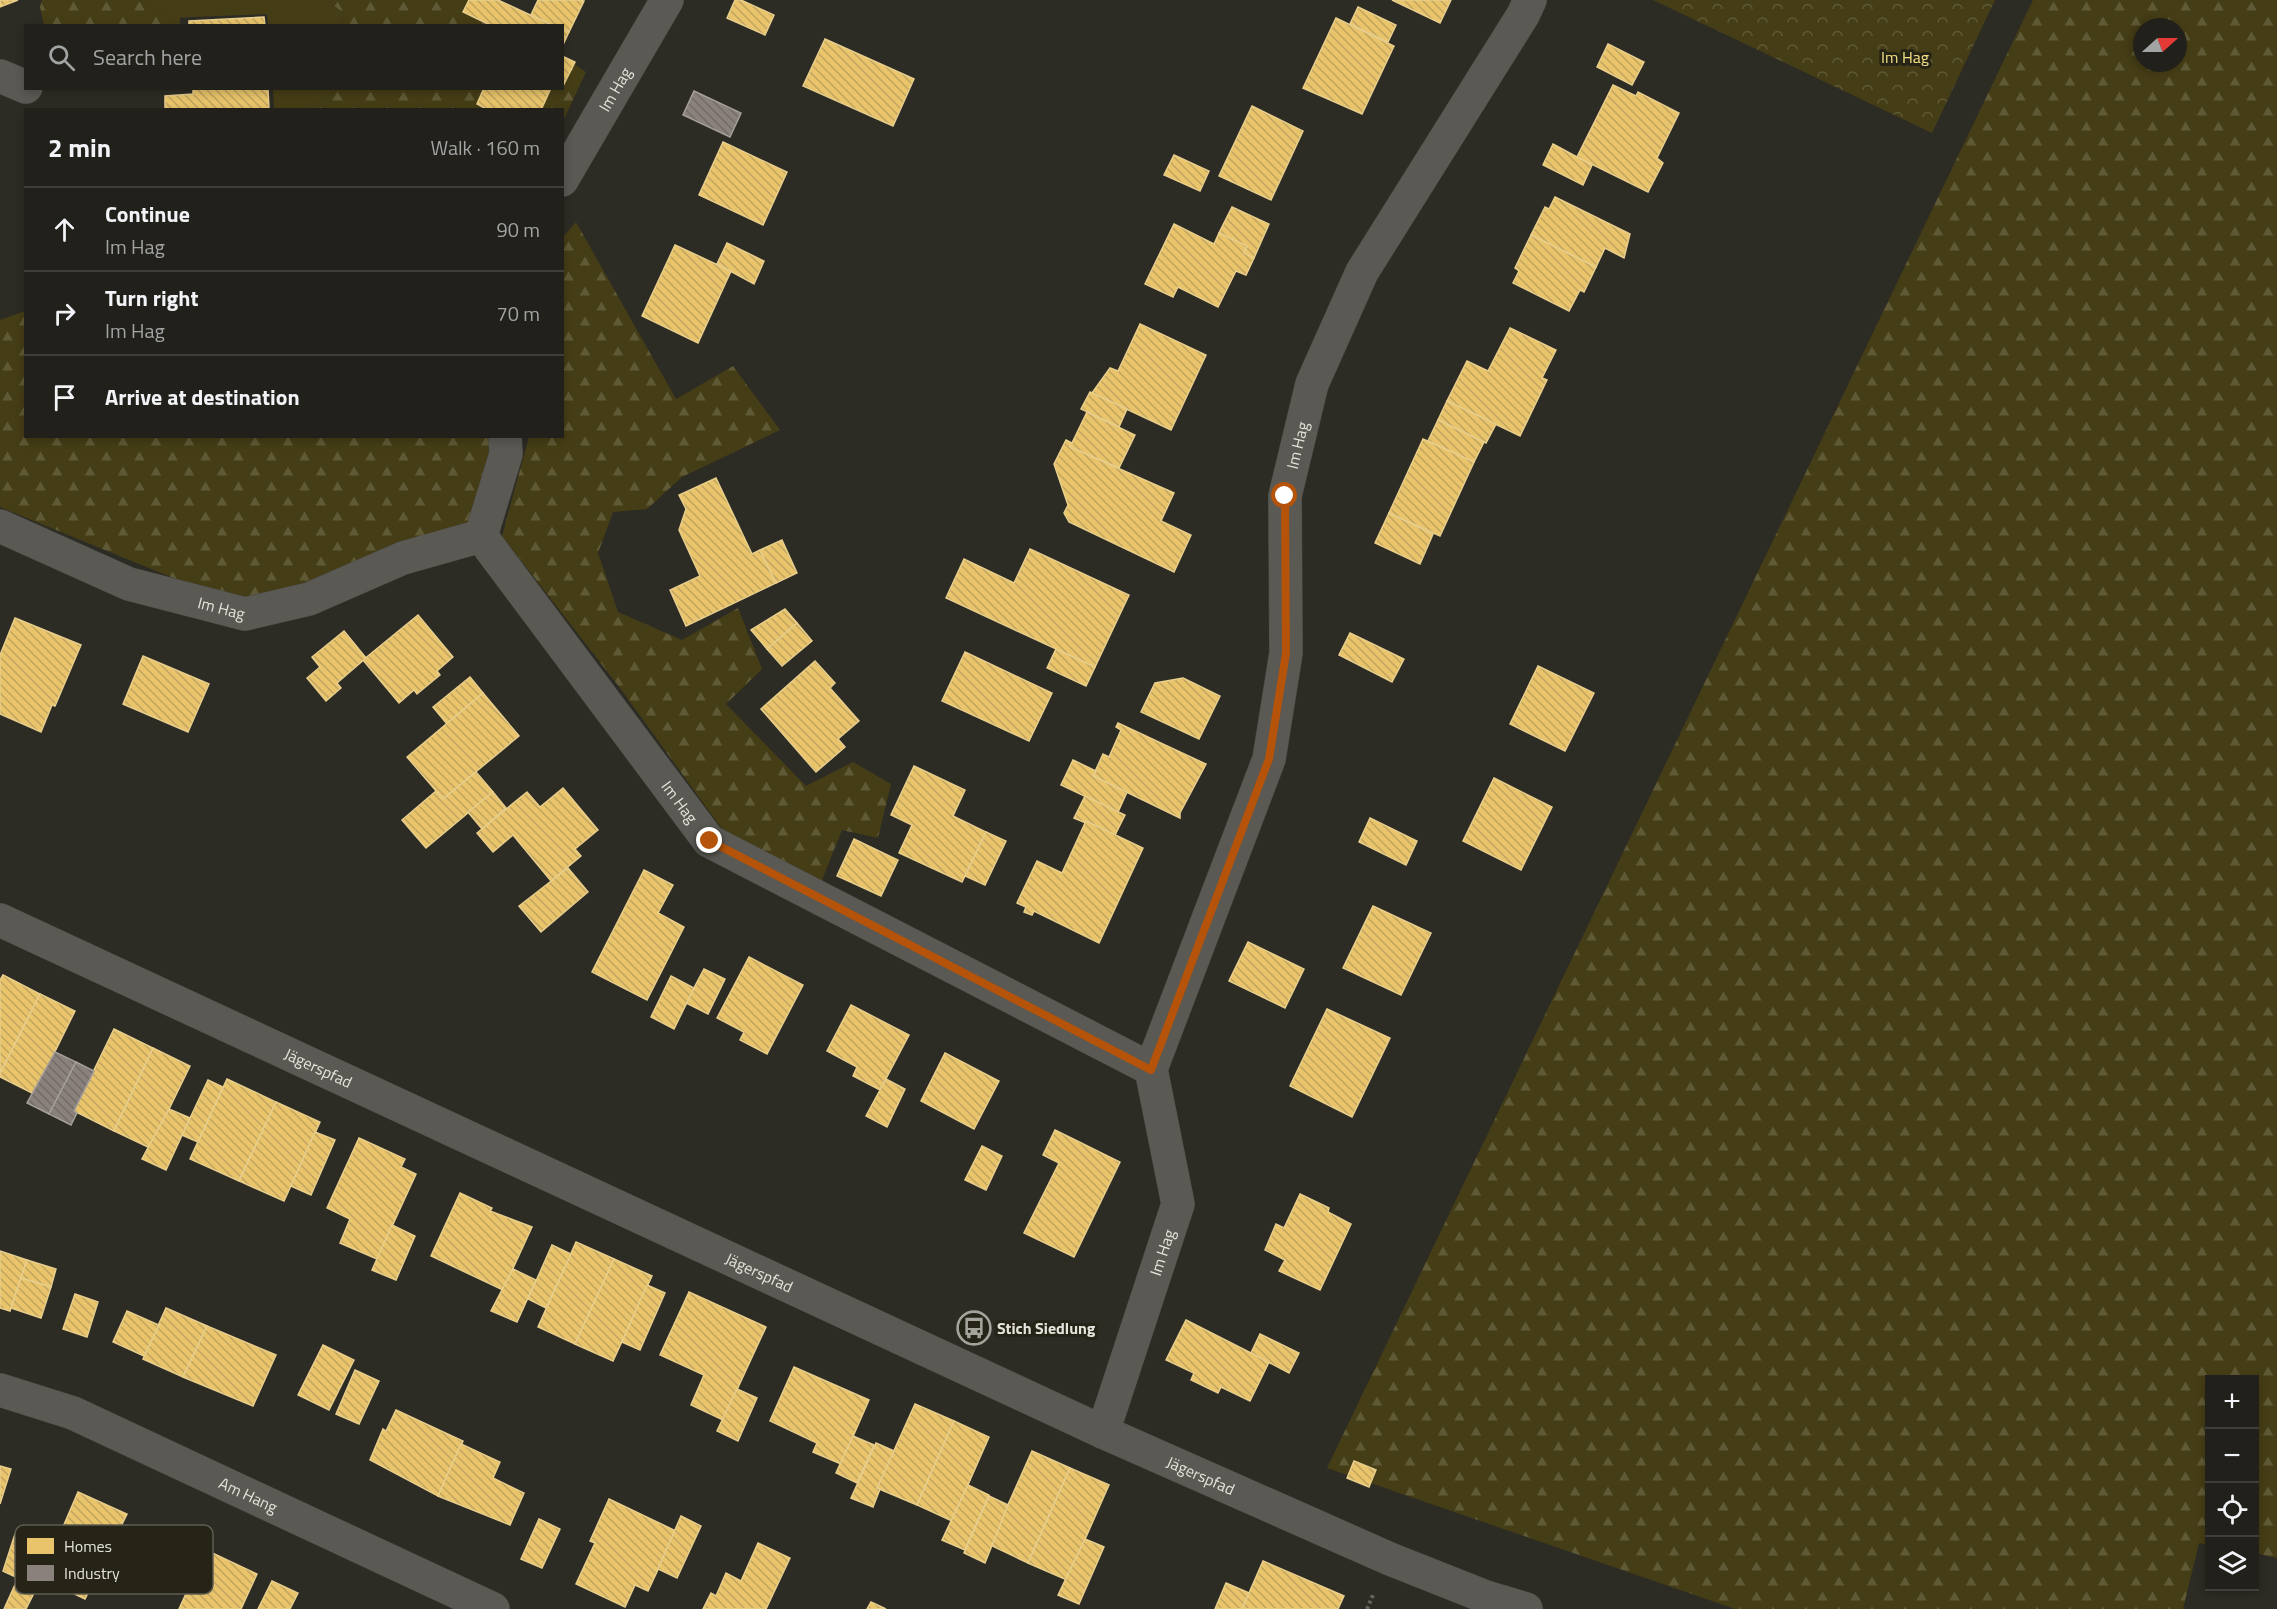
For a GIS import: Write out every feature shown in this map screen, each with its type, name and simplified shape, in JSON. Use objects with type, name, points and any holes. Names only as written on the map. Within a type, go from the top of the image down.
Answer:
[{"type":"street","name":"Im Hag","points":[[564,177],[667,0]]},
{"type":"street","name":"Im Hag","points":[[1103,1432],[1178,1204],[1151,1070],[1269,759],[1286,653],[1285,496],[1312,384],[1362,272],[1530,0]]},
{"type":"street","points":[[0,76],[24,87]]},
{"type":"street","points":[[481,536],[506,454],[505,438]]},
{"type":"street","name":"Im Hag","points":[[0,526],[129,584],[245,614],[309,599],[403,558],[481,536],[710,841],[1151,1070]]},
{"type":"street","name":"Jägerspfad","points":[[0,921],[1103,1432],[1390,1559],[1486,1597],[1526,1609]]},
{"type":"street","name":"Am Hang","points":[[0,1390],[74,1413],[493,1609]]},
{"type":"green space","points":[[42,0],[139,0],[170,18],[180,17],[180,24],[44,24],[40,7]]},
{"type":"green space","points":[[139,0],[327,0],[343,13],[342,24],[268,24],[267,14],[170,18]]},
{"type":"green space","points":[[327,0],[474,0],[512,24],[342,24],[343,13]]},
{"type":"green space","name":"Im Hag","points":[[1653,0],[1995,0],[1932,133]]},
{"type":"green space","points":[[2033,0],[2277,0],[2277,1558],[2259,1554],[2259,1375],[2205,1375],[2205,1544],[2199,1543],[2183,1609],[1735,1609],[1327,1468]]},
{"type":"green space","points":[[564,58],[586,72],[564,119],[564,108],[311,108],[337,90],[564,90]]},
{"type":"green space","points":[[273,90],[337,90],[311,108],[274,108]]},
{"type":"green space","points":[[576,222],[676,399],[733,366],[780,430],[682,477],[647,509],[613,512],[598,553],[618,612],[682,640],[738,608],[762,669],[726,704],[806,786],[853,762],[891,784],[878,838],[842,830],[820,885],[722,829],[620,688],[502,536],[529,438],[564,438],[564,236]]},
{"type":"green space","points":[[24,311],[24,438],[495,438],[473,527],[244,607],[0,507],[0,320]]},
{"type":"building: Homes","points":[[0,0],[18,0],[0,7]]},
{"type":"building: Homes","points":[[469,0],[498,0],[550,24],[488,24],[463,12]]},
{"type":"building: Homes","points":[[538,0],[584,1],[569,32],[564,30],[564,24],[550,24],[531,15]]},
{"type":"building: Homes","points":[[735,0],[741,0],[774,15],[765,35],[727,18]]},
{"type":"building: Homes","points":[[1392,0],[1451,0],[1440,23]]},
{"type":"building: Homes","points":[[1358,7],[1396,25],[1388,42],[1350,24]]},
{"type":"building: Homes","points":[[264,17],[265,24],[189,24],[189,21]]},
{"type":"building: Homes","points":[[1336,18],[1394,46],[1362,114],[1303,88]]},
{"type":"building: Homes","points":[[564,30],[569,32],[564,43]]},
{"type":"building: Homes","points":[[825,39],[914,79],[893,126],[803,86]]},
{"type":"building: Homes","points":[[1608,44],[1644,62],[1632,85],[1597,67]]},
{"type":"building: Homes","points":[[564,57],[575,62],[564,84]]},
{"type":"building: Homes","points":[[1613,85],[1636,96],[1638,92],[1679,113],[1657,158],[1663,163],[1648,192],[1577,157]]},
{"type":"building: Homes","points":[[193,90],[268,90],[269,108],[165,108],[165,96],[193,94]]},
{"type":"building: Homes","points":[[483,90],[550,90],[542,108],[484,108],[477,104]]},
{"type":"building: Homes","points":[[1252,106],[1303,131],[1271,200],[1219,176]]},
{"type":"building: Homes","points":[[723,142],[787,172],[763,225],[699,195]]},
{"type":"building: Homes","points":[[1553,144],[1592,165],[1583,185],[1543,165]]},
{"type":"building: Homes","points":[[1174,155],[1209,171],[1200,191],[1164,175]]},
{"type":"building: Homes","points":[[1555,197],[1630,234],[1624,258],[1605,248],[1596,267],[1531,235],[1545,207],[1549,209]]},
{"type":"building: Homes","points":[[1232,207],[1269,224],[1254,258],[1244,253],[1247,246],[1219,233]]},
{"type":"building: Homes","points":[[1174,224],[1214,244],[1219,233],[1247,246],[1244,253],[1254,258],[1246,275],[1236,271],[1218,307],[1178,287],[1173,297],[1145,284]]},
{"type":"building: Homes","points":[[1531,235],[1596,267],[1584,292],[1580,290],[1569,311],[1513,283],[1519,271],[1515,268]]},
{"type":"building: Homes","points":[[727,243],[764,261],[754,284],[717,264]]},
{"type":"building: Homes","points":[[675,245],[731,271],[698,343],[642,316]]},
{"type":"building: Homes","points":[[1140,324],[1206,355],[1171,430],[1092,393],[1110,368],[1118,371]]},
{"type":"building: Homes","points":[[1510,328],[1556,350],[1542,378],[1547,380],[1520,436],[1447,401],[1467,361],[1488,371]]},
{"type":"building: Homes","points":[[1090,392],[1127,409],[1119,427],[1081,409]]},
{"type":"building: Homes","points":[[1447,401],[1496,424],[1486,443],[1438,420]]},
{"type":"building: Homes","points":[[1087,412],[1135,435],[1119,468],[1070,447]]},
{"type":"building: Homes","points":[[1438,420],[1484,442],[1474,462],[1428,441]]},
{"type":"building: Homes","points":[[1423,439],[1474,462],[1440,536],[1389,513]]},
{"type":"building: Homes","points":[[1066,440],[1072,443],[1070,447],[1174,493],[1161,521],[1191,535],[1174,572],[1069,522],[1064,513],[1068,505],[1054,464]]},
{"type":"building: Homes","points":[[716,478],[752,554],[760,550],[776,583],[686,626],[670,590],[700,576],[679,530],[686,509],[679,495]]},
{"type":"building: Homes","points":[[1389,513],[1433,534],[1420,564],[1375,543]]},
{"type":"building: Homes","points":[[782,540],[797,573],[776,583],[760,550]]},
{"type":"building: Homes","points":[[1030,549],[1129,595],[1095,667],[946,598],[964,559],[1014,583]]},
{"type":"building: Homes","points":[[785,609],[797,623],[767,649],[751,630]]},
{"type":"building: Homes","points":[[418,615],[453,657],[437,671],[440,675],[417,694],[414,690],[399,703],[363,660]]},
{"type":"building: Homes","points":[[15,618],[81,645],[55,706],[52,705],[41,732],[0,714],[0,655]]},
{"type":"building: Homes","points":[[797,623],[812,641],[782,666],[767,649]]},
{"type":"building: Homes","points":[[344,631],[366,658],[337,683],[341,688],[326,701],[307,678],[320,667],[312,657]]},
{"type":"building: Homes","points":[[1350,633],[1404,659],[1392,682],[1339,655]]},
{"type":"building: Homes","points":[[1056,649],[1095,667],[1086,686],[1047,668]]},
{"type":"building: Homes","points":[[965,652],[1052,693],[1029,741],[942,701]]},
{"type":"building: Homes","points":[[143,656],[209,684],[188,732],[123,704]]},
{"type":"building: Homes","points":[[815,661],[835,683],[830,688],[859,721],[838,739],[845,747],[816,772],[761,709]]},
{"type":"building: Homes","points":[[1538,666],[1594,693],[1565,751],[1510,724]]},
{"type":"building: Homes","points":[[470,677],[483,693],[447,724],[433,707]]},
{"type":"building: Homes","points":[[1183,678],[1220,696],[1199,739],[1141,712],[1155,683]]},
{"type":"building: Homes","points":[[483,693],[519,736],[443,799],[407,757]]},
{"type":"building: Homes","points":[[1118,723],[1206,764],[1180,813],[1180,818],[1093,776],[1103,754],[1109,757],[1121,730],[1116,727]]},
{"type":"building: Homes","points":[[1073,760],[1096,771],[1093,776],[1127,792],[1118,812],[1061,785]]},
{"type":"building: Homes","points":[[914,766],[965,790],[953,816],[986,832],[962,882],[899,853],[912,825],[891,815]]},
{"type":"building: Homes","points":[[476,772],[493,792],[426,848],[402,820],[436,791],[443,799]]},
{"type":"building: Homes","points":[[1494,778],[1552,807],[1521,870],[1463,841]]},
{"type":"building: Homes","points":[[563,788],[598,830],[575,849],[581,856],[551,881],[513,835],[493,852],[477,833],[527,792],[540,807]]},
{"type":"building: Homes","points":[[493,792],[506,808],[482,829],[468,812]]},
{"type":"building: Homes","points":[[1085,796],[1125,815],[1115,835],[1074,818]]},
{"type":"building: Homes","points":[[1370,818],[1417,841],[1406,865],[1359,842]]},
{"type":"building: Homes","points":[[1086,821],[1143,848],[1099,943],[1034,911],[1032,915],[1024,912],[1026,907],[1017,903],[1037,861],[1062,873]]},
{"type":"building: Homes","points":[[986,832],[1006,841],[985,885],[965,876]]},
{"type":"building: Homes","points":[[854,839],[898,860],[881,896],[837,876]]},
{"type":"building: Homes","points":[[568,868],[588,892],[541,932],[519,906]]},
{"type":"building: Homes","points":[[644,870],[673,885],[658,913],[684,927],[647,1000],[592,972]]},
{"type":"building: Homes","points":[[1373,906],[1431,933],[1401,995],[1343,968]]},
{"type":"building: Homes","points":[[1248,942],[1304,969],[1285,1008],[1229,981]]},
{"type":"building: Homes","points":[[749,957],[803,985],[767,1054],[740,1040],[744,1032],[717,1018]]},
{"type":"building: Homes","points":[[704,969],[725,979],[708,1014],[686,1003]]},
{"type":"building: Homes","points":[[3,975],[40,994],[0,1074],[0,980]]},
{"type":"building: Homes","points":[[671,976],[694,988],[674,1029],[651,1017]]},
{"type":"building: Homes","points":[[40,994],[75,1011],[34,1094],[0,1077],[0,1074]]},
{"type":"building: Homes","points":[[851,1005],[909,1035],[880,1090],[853,1076],[857,1067],[827,1051]]},
{"type":"building: Homes","points":[[1327,1009],[1390,1038],[1352,1117],[1290,1086]]},
{"type":"building: Homes","points":[[114,1029],[153,1048],[114,1131],[74,1111]]},
{"type":"building: Homes","points":[[153,1048],[190,1066],[150,1148],[114,1131]]},
{"type":"building: Homes","points":[[945,1053],[999,1081],[974,1129],[921,1101]]},
{"type":"building: Homes","points":[[227,1079],[276,1102],[239,1181],[190,1159]]},
{"type":"building: Homes","points":[[886,1079],[905,1089],[887,1127],[866,1116]]},
{"type":"building: Homes","points":[[208,1080],[223,1087],[198,1142],[182,1135]]},
{"type":"building: Homes","points":[[276,1102],[320,1122],[284,1201],[239,1181]]},
{"type":"building: Homes","points":[[169,1109],[190,1118],[166,1170],[142,1159]]},
{"type":"building: Homes","points":[[1055,1130],[1120,1162],[1074,1257],[1024,1233],[1059,1163],[1043,1155]]},
{"type":"building: Homes","points":[[315,1132],[335,1140],[311,1195],[291,1186]]},
{"type":"building: Homes","points":[[359,1138],[405,1159],[401,1167],[416,1174],[377,1259],[340,1243],[350,1219],[327,1208]]},
{"type":"building: Homes","points":[[982,1146],[1002,1156],[986,1190],[965,1180]]},
{"type":"building: Homes","points":[[460,1193],[492,1208],[490,1211],[532,1227],[503,1290],[431,1256]]},
{"type":"building: Homes","points":[[1300,1194],[1329,1208],[1328,1212],[1351,1224],[1320,1290],[1279,1271],[1285,1260],[1265,1250],[1276,1224],[1284,1228]]},
{"type":"building: Homes","points":[[392,1225],[415,1236],[396,1280],[372,1270]]},
{"type":"building: Homes","points":[[576,1242],[614,1259],[575,1344],[538,1327]]},
{"type":"building: Homes","points":[[552,1245],[571,1254],[546,1308],[528,1299]]},
{"type":"building: Homes","points":[[0,1251],[27,1260],[10,1311],[0,1308]]},
{"type":"building: Homes","points":[[614,1259],[652,1276],[613,1361],[575,1344]]},
{"type":"building: Homes","points":[[27,1260],[56,1269],[51,1287],[21,1278]]},
{"type":"building: Homes","points":[[513,1269],[536,1280],[517,1322],[491,1311]]},
{"type":"building: Homes","points":[[21,1278],[51,1287],[41,1318],[11,1308]]},
{"type":"building: Homes","points":[[647,1285],[665,1293],[640,1350],[622,1342]]},
{"type":"building: Homes","points":[[689,1292],[766,1327],[723,1420],[691,1405],[704,1375],[660,1355]]},
{"type":"building: Homes","points":[[75,1294],[98,1302],[87,1337],[63,1329]]},
{"type":"building: Homes","points":[[166,1308],[207,1326],[183,1377],[143,1359]]},
{"type":"building: Homes","points":[[127,1311],[159,1325],[144,1356],[113,1342]]},
{"type":"building: Homes","points":[[1186,1320],[1269,1362],[1250,1401],[1221,1387],[1218,1393],[1191,1380],[1194,1373],[1166,1360]]},
{"type":"building: Homes","points":[[207,1326],[276,1355],[253,1406],[183,1377]]},
{"type":"building: Homes","points":[[1260,1334],[1299,1353],[1289,1373],[1251,1353]]},
{"type":"building: Homes","points":[[323,1345],[354,1360],[329,1410],[298,1395]]},
{"type":"building: Homes","points":[[794,1367],[869,1400],[841,1464],[813,1452],[817,1443],[770,1421]]},
{"type":"building: Homes","points":[[355,1370],[379,1381],[359,1424],[336,1414]]},
{"type":"building: Homes","points":[[737,1389],[757,1398],[738,1441],[717,1431]]},
{"type":"building: Homes","points":[[915,1404],[954,1421],[917,1505],[877,1488]]},
{"type":"building: Homes","points":[[396,1410],[463,1441],[438,1496],[370,1460],[383,1429],[386,1431]]},
{"type":"building: Homes","points":[[954,1421],[989,1437],[952,1521],[917,1505]]},
{"type":"building: Homes","points":[[853,1436],[874,1445],[857,1483],[836,1473]]},
{"type":"building: Homes","points":[[876,1443],[894,1451],[877,1488],[880,1489],[873,1507],[851,1498]]},
{"type":"building: Homes","points":[[461,1444],[500,1462],[493,1478],[524,1493],[510,1525],[438,1496]]},
{"type":"building: Homes","points":[[1032,1451],[1070,1468],[1028,1563],[990,1545]]},
{"type":"building: Homes","points":[[1354,1461],[1376,1470],[1369,1487],[1347,1478]]},
{"type":"building: Homes","points":[[0,1466],[11,1469],[0,1504]]},
{"type":"building: Homes","points":[[1070,1468],[1109,1485],[1067,1580],[1028,1563]]},
{"type":"building: Homes","points":[[968,1485],[989,1495],[965,1550],[942,1540]]},
{"type":"building: Homes","points":[[78,1492],[127,1514],[122,1525],[64,1525]]},
{"type":"building: Homes","points":[[989,1496],[1008,1505],[985,1563],[964,1553]]},
{"type":"building: Homes","points":[[609,1499],[676,1531],[648,1591],[635,1585],[625,1607],[576,1584],[595,1543],[590,1541]]},
{"type":"building: Homes","points":[[681,1516],[701,1526],[677,1578],[658,1569]]},
{"type":"building: Homes","points":[[539,1519],[560,1529],[542,1568],[521,1559]]},
{"type":"building: Homes","points":[[15,1534],[15,1577],[3,1571]]},
{"type":"building: Homes","points":[[1085,1539],[1104,1547],[1079,1604],[1058,1595]]},
{"type":"building: Homes","points":[[758,1543],[790,1558],[766,1609],[703,1609],[711,1593],[716,1596],[726,1573],[741,1581]]},
{"type":"building: Homes","points":[[213,1553],[257,1574],[241,1609],[179,1609],[186,1594],[213,1594]]},
{"type":"building: Homes","points":[[1263,1561],[1344,1596],[1338,1609],[1242,1609]]},
{"type":"building: Homes","points":[[272,1581],[298,1593],[290,1609],[258,1609]]},
{"type":"building: Homes","points":[[1226,1583],[1249,1593],[1242,1609],[1215,1609]]},
{"type":"building: Homes","points":[[15,1585],[15,1594],[34,1594],[26,1609],[4,1609]]},
{"type":"building: Homes","points":[[75,1594],[87,1594],[85,1599]]},
{"type":"building: Homes","points":[[871,1602],[886,1609],[867,1609]]},
{"type":"building: Industry","points":[[694,91],[741,113],[730,137],[683,115]]},
{"type":"building: Industry","points":[[55,1052],[76,1062],[49,1114],[27,1103]]},
{"type":"building: Industry","points":[[76,1062],[94,1071],[74,1111],[77,1113],[71,1125],[49,1114]]},
{"type":"place","name":"Stich Siedlung","points":[[974,1328]]},
{"type":"route","points":[[710,841],[1151,1070],[1269,759],[1286,653],[1285,496]]}]
